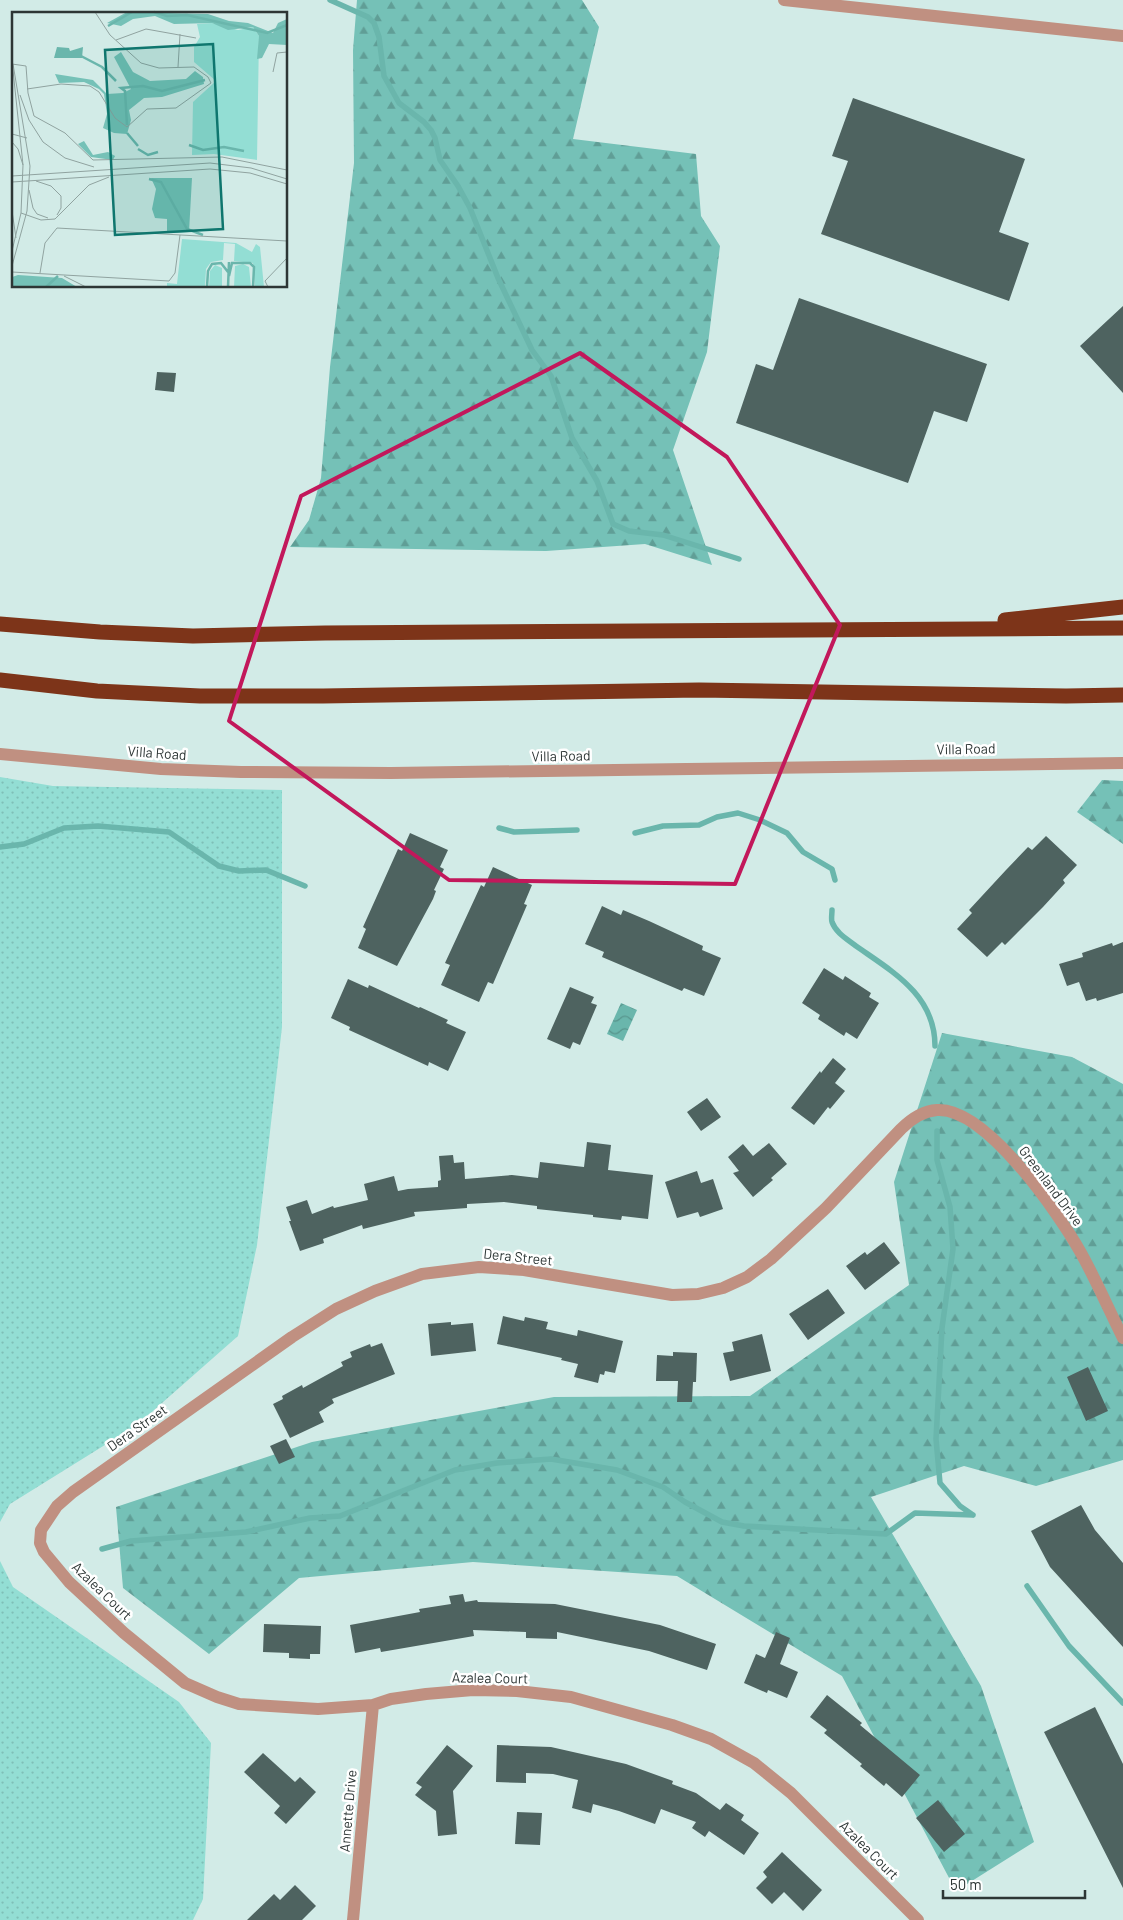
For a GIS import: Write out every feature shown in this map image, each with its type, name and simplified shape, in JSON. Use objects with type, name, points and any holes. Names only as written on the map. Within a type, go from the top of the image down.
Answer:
[{"type":"highway","points":[[922,629],[1123,607]]},
{"type":"highway","points":[[0,624],[100,632],[193,636],[335,632],[1123,628]]},
{"type":"highway","points":[[0,680],[97,690],[200,696],[698,690],[1066,696],[1123,695]]},
{"type":"highway","points":[[1066,696],[1123,701]]},
{"type":"street","points":[[784,0],[1123,36]]},
{"type":"street","name":"Villa Road","points":[[0,754],[161,769],[241,772],[391,773],[1123,763]]},
{"type":"street","name":"Greenland Drive","points":[[910,1120],[926,1112],[938,1110],[956,1113],[980,1128],[1006,1152],[1053,1209],[1081,1252],[1123,1338]]},
{"type":"street","name":"Dera Street","points":[[44,1552],[40,1543],[41,1530],[57,1506],[292,1337],[336,1310],[375,1291],[422,1274],[479,1267],[524,1270],[672,1295],[698,1294],[723,1288],[747,1277],[771,1259],[826,1208],[910,1120]]},
{"type":"street","name":"Azalea Court","points":[[44,1552],[69,1582],[124,1633],[185,1682],[217,1698],[239,1704],[318,1709],[373,1705],[391,1699],[426,1694],[473,1690],[517,1691],[571,1697],[672,1725],[711,1739],[754,1763],[792,1793],[918,1920]]},
{"type":"street","name":"Annette Drive","points":[[353,1920],[373,1705]]},
{"type":"highlighted area","points":[[580,353],[727,457],[840,625],[735,884],[449,880],[229,721],[301,496]]},
{"type":"shaded area","points":[[0,777],[53,786],[282,790],[282,1027],[257,1245],[238,1336],[137,1425],[10,1504],[0,1522]]},
{"type":"shaded area","points":[[0,1561],[13,1587],[179,1702],[211,1743],[203,1899],[193,1920],[0,1920]]},
{"type":"green space","points":[[357,0],[582,0],[599,27],[573,139],[696,154],[701,216],[720,246],[707,352],[673,450],[712,565],[645,544],[546,551],[290,547],[309,520],[321,478],[330,367],[354,163],[353,50]]},
{"type":"green space","points":[[1102,780],[1123,781],[1123,844],[1077,812]]},
{"type":"green space","points":[[942,1033],[1072,1057],[1123,1084],[1123,1460],[1036,1486],[964,1466],[871,1497],[981,1686],[1034,1842],[956,1891],[842,1676],[677,1576],[473,1562],[299,1578],[209,1654],[123,1588],[116,1507],[312,1442],[554,1397],[750,1396],[909,1285],[894,1182]]},
{"type":"water","points":[[621,1003],[637,1010],[623,1041],[607,1034]]},
{"type":"building","points":[[853,98],[1025,159],[999,232],[1029,243],[1009,301],[821,234],[848,161],[832,156]]},
{"type":"building","points":[[799,298],[987,364],[967,422],[934,411],[908,483],[736,423],[756,364],[773,370]]},
{"type":"building","points":[[1123,306],[1123,393],[1080,346]]},
{"type":"building","points":[[157,372],[176,373],[174,392],[155,390]]},
{"type":"building","points":[[410,833],[448,850],[440,867],[444,869],[434,890],[436,891],[433,899],[397,966],[358,948],[366,929],[363,927],[398,849],[402,851]]},
{"type":"building","points":[[1046,836],[1077,865],[1063,880],[1065,883],[1043,907],[1005,945],[1002,942],[987,957],[957,929],[972,913],[969,910],[1028,847],[1032,850]]},
{"type":"building","points":[[493,867],[532,885],[524,904],[527,905],[493,984],[488,982],[479,1002],[441,985],[450,965],[445,963],[481,885],[484,887]]},
{"type":"building","points":[[602,906],[621,915],[623,910],[649,921],[703,946],[702,950],[721,958],[704,996],[684,988],[682,991],[602,957],[604,952],[585,944]]},
{"type":"building","points":[[1123,942],[1123,993],[1097,1001],[1096,998],[1086,1001],[1079,982],[1067,986],[1059,964],[1083,957],[1082,953],[1112,943],[1113,946]]},
{"type":"building","points":[[824,968],[843,980],[845,976],[871,993],[869,997],[879,1003],[857,1039],[846,1032],[844,1036],[818,1019],[820,1015],[802,1003]]},
{"type":"building","points":[[348,979],[368,988],[369,985],[420,1007],[448,1020],[446,1023],[466,1032],[448,1071],[429,1062],[428,1066],[349,1030],[350,1027],[331,1018]]},
{"type":"building","points":[[570,987],[594,997],[591,1003],[597,1005],[580,1045],[573,1042],[570,1049],[547,1039]]},
{"type":"building","points":[[833,1058],[846,1069],[835,1083],[845,1091],[830,1109],[828,1107],[814,1125],[791,1108],[820,1071],[821,1073]]},
{"type":"building","points":[[707,1098],[721,1117],[701,1131],[687,1112]]},
{"type":"building","points":[[587,1142],[611,1145],[608,1170],[653,1175],[648,1219],[622,1216],[621,1220],[593,1217],[593,1215],[537,1209],[537,1206],[504,1202],[467,1204],[467,1208],[414,1212],[415,1216],[363,1229],[362,1225],[323,1239],[324,1243],[300,1251],[289,1221],[291,1221],[286,1207],[307,1200],[312,1214],[333,1206],[334,1208],[368,1200],[364,1184],[394,1176],[398,1191],[438,1187],[438,1181],[441,1180],[439,1156],[453,1155],[454,1163],[464,1162],[465,1179],[512,1175],[538,1178],[540,1162],[584,1167]]},
{"type":"building","points":[[769,1143],[787,1164],[771,1178],[773,1180],[753,1197],[733,1173],[739,1171],[728,1157],[743,1144],[753,1156]]},
{"type":"building","points":[[697,1171],[701,1183],[713,1179],[723,1209],[700,1217],[698,1212],[677,1218],[665,1182]]},
{"type":"building","points":[[884,1242],[900,1263],[865,1290],[846,1266],[865,1252],[867,1255]]},
{"type":"building","points":[[828,1289],[845,1313],[808,1340],[789,1314]]},
{"type":"building","points":[[503,1316],[524,1321],[525,1317],[548,1322],[546,1329],[577,1336],[578,1330],[623,1341],[615,1373],[605,1371],[604,1375],[600,1374],[598,1383],[574,1377],[578,1364],[561,1360],[562,1358],[497,1344]]},
{"type":"building","points":[[451,1322],[451,1325],[473,1323],[476,1351],[431,1356],[428,1324]]},
{"type":"building","points":[[762,1334],[771,1371],[730,1381],[723,1353],[734,1351],[732,1342]]},
{"type":"building","points":[[382,1343],[395,1374],[332,1399],[334,1403],[319,1412],[324,1422],[290,1438],[273,1404],[283,1399],[282,1396],[302,1385],[303,1388],[343,1366],[341,1362],[352,1357],[350,1352],[370,1344],[371,1347]]},
{"type":"building","points":[[673,1352],[697,1353],[696,1382],[693,1382],[692,1402],[677,1402],[678,1381],[656,1381],[657,1355],[673,1356]]},
{"type":"building","points":[[1088,1367],[1108,1411],[1086,1421],[1067,1377]]},
{"type":"building","points":[[286,1439],[295,1457],[279,1464],[270,1446]]},
{"type":"building","points":[[1081,1505],[1095,1530],[1123,1563],[1123,1647],[1050,1567],[1031,1531]]},
{"type":"building","points":[[463,1594],[465,1602],[477,1600],[478,1602],[555,1604],[660,1625],[716,1644],[707,1670],[649,1651],[557,1632],[557,1639],[526,1638],[526,1632],[473,1630],[474,1636],[381,1652],[380,1648],[355,1653],[350,1625],[420,1612],[419,1609],[451,1604],[449,1596]]},
{"type":"building","points":[[264,1624],[321,1626],[320,1654],[310,1654],[310,1659],[289,1658],[289,1653],[263,1652]]},
{"type":"building","points":[[776,1632],[790,1638],[780,1664],[798,1672],[787,1698],[768,1690],[767,1693],[744,1683],[756,1654],[765,1658]]},
{"type":"building","points":[[827,1695],[862,1723],[860,1725],[920,1775],[902,1797],[886,1783],[884,1786],[860,1766],[862,1764],[824,1733],[827,1730],[810,1717]]},
{"type":"building","points":[[1095,1707],[1123,1764],[1123,1888],[1044,1732]]},
{"type":"building","points":[[447,1745],[473,1766],[453,1791],[457,1834],[438,1836],[436,1811],[415,1795],[422,1787],[416,1783]]},
{"type":"building","points":[[497,1745],[551,1747],[626,1764],[673,1781],[672,1784],[696,1793],[720,1810],[726,1803],[744,1815],[741,1820],[759,1833],[744,1855],[709,1831],[705,1837],[692,1828],[696,1822],[661,1809],[655,1824],[593,1804],[591,1813],[572,1808],[578,1780],[553,1774],[526,1773],[526,1783],[496,1782]]},
{"type":"building","points":[[263,1753],[295,1782],[300,1777],[316,1792],[286,1824],[274,1813],[280,1806],[244,1772]]},
{"type":"building","points":[[938,1800],[965,1834],[944,1852],[916,1818]]},
{"type":"building","points":[[517,1812],[542,1813],[540,1845],[515,1844]]},
{"type":"building","points":[[782,1852],[822,1890],[803,1911],[784,1892],[772,1904],[756,1888],[767,1877],[763,1872]]},
{"type":"building","points":[[295,1885],[316,1906],[302,1920],[247,1920],[274,1894],[280,1900]]},
{"type":"waterway","points":[[330,0],[368,17],[374,23],[379,37],[384,76],[399,103],[424,122],[431,130],[435,138],[440,160],[470,208],[498,278],[532,350],[551,376],[572,438],[597,481],[613,524],[629,531],[663,535],[739,559]]},
{"type":"waterway","points":[[635,833],[663,826],[699,825],[717,817],[738,813],[760,820],[787,833],[803,852],[832,869],[835,880]]},
{"type":"waterway","points":[[0,847],[24,844],[64,828],[98,826],[169,832],[219,866],[239,871],[266,870],[305,886]]},
{"type":"waterway","points":[[499,828],[514,832],[577,830]]},
{"type":"waterway","points":[[832,910],[832,922],[839,933],[884,965],[920,999],[928,1013],[933,1028],[935,1046]]},
{"type":"waterway","points":[[937,1131],[937,1160],[950,1207],[953,1249],[942,1328],[936,1439],[940,1483],[960,1506],[973,1515]]},
{"type":"waterway","points":[[102,1549],[131,1541],[246,1532],[310,1518],[340,1516],[455,1470],[497,1463],[551,1459],[617,1470],[663,1487],[685,1502],[722,1522],[744,1526],[886,1534],[915,1513],[973,1515]]},
{"type":"waterway","points":[[1027,1586],[1069,1646],[1123,1703]]}]
